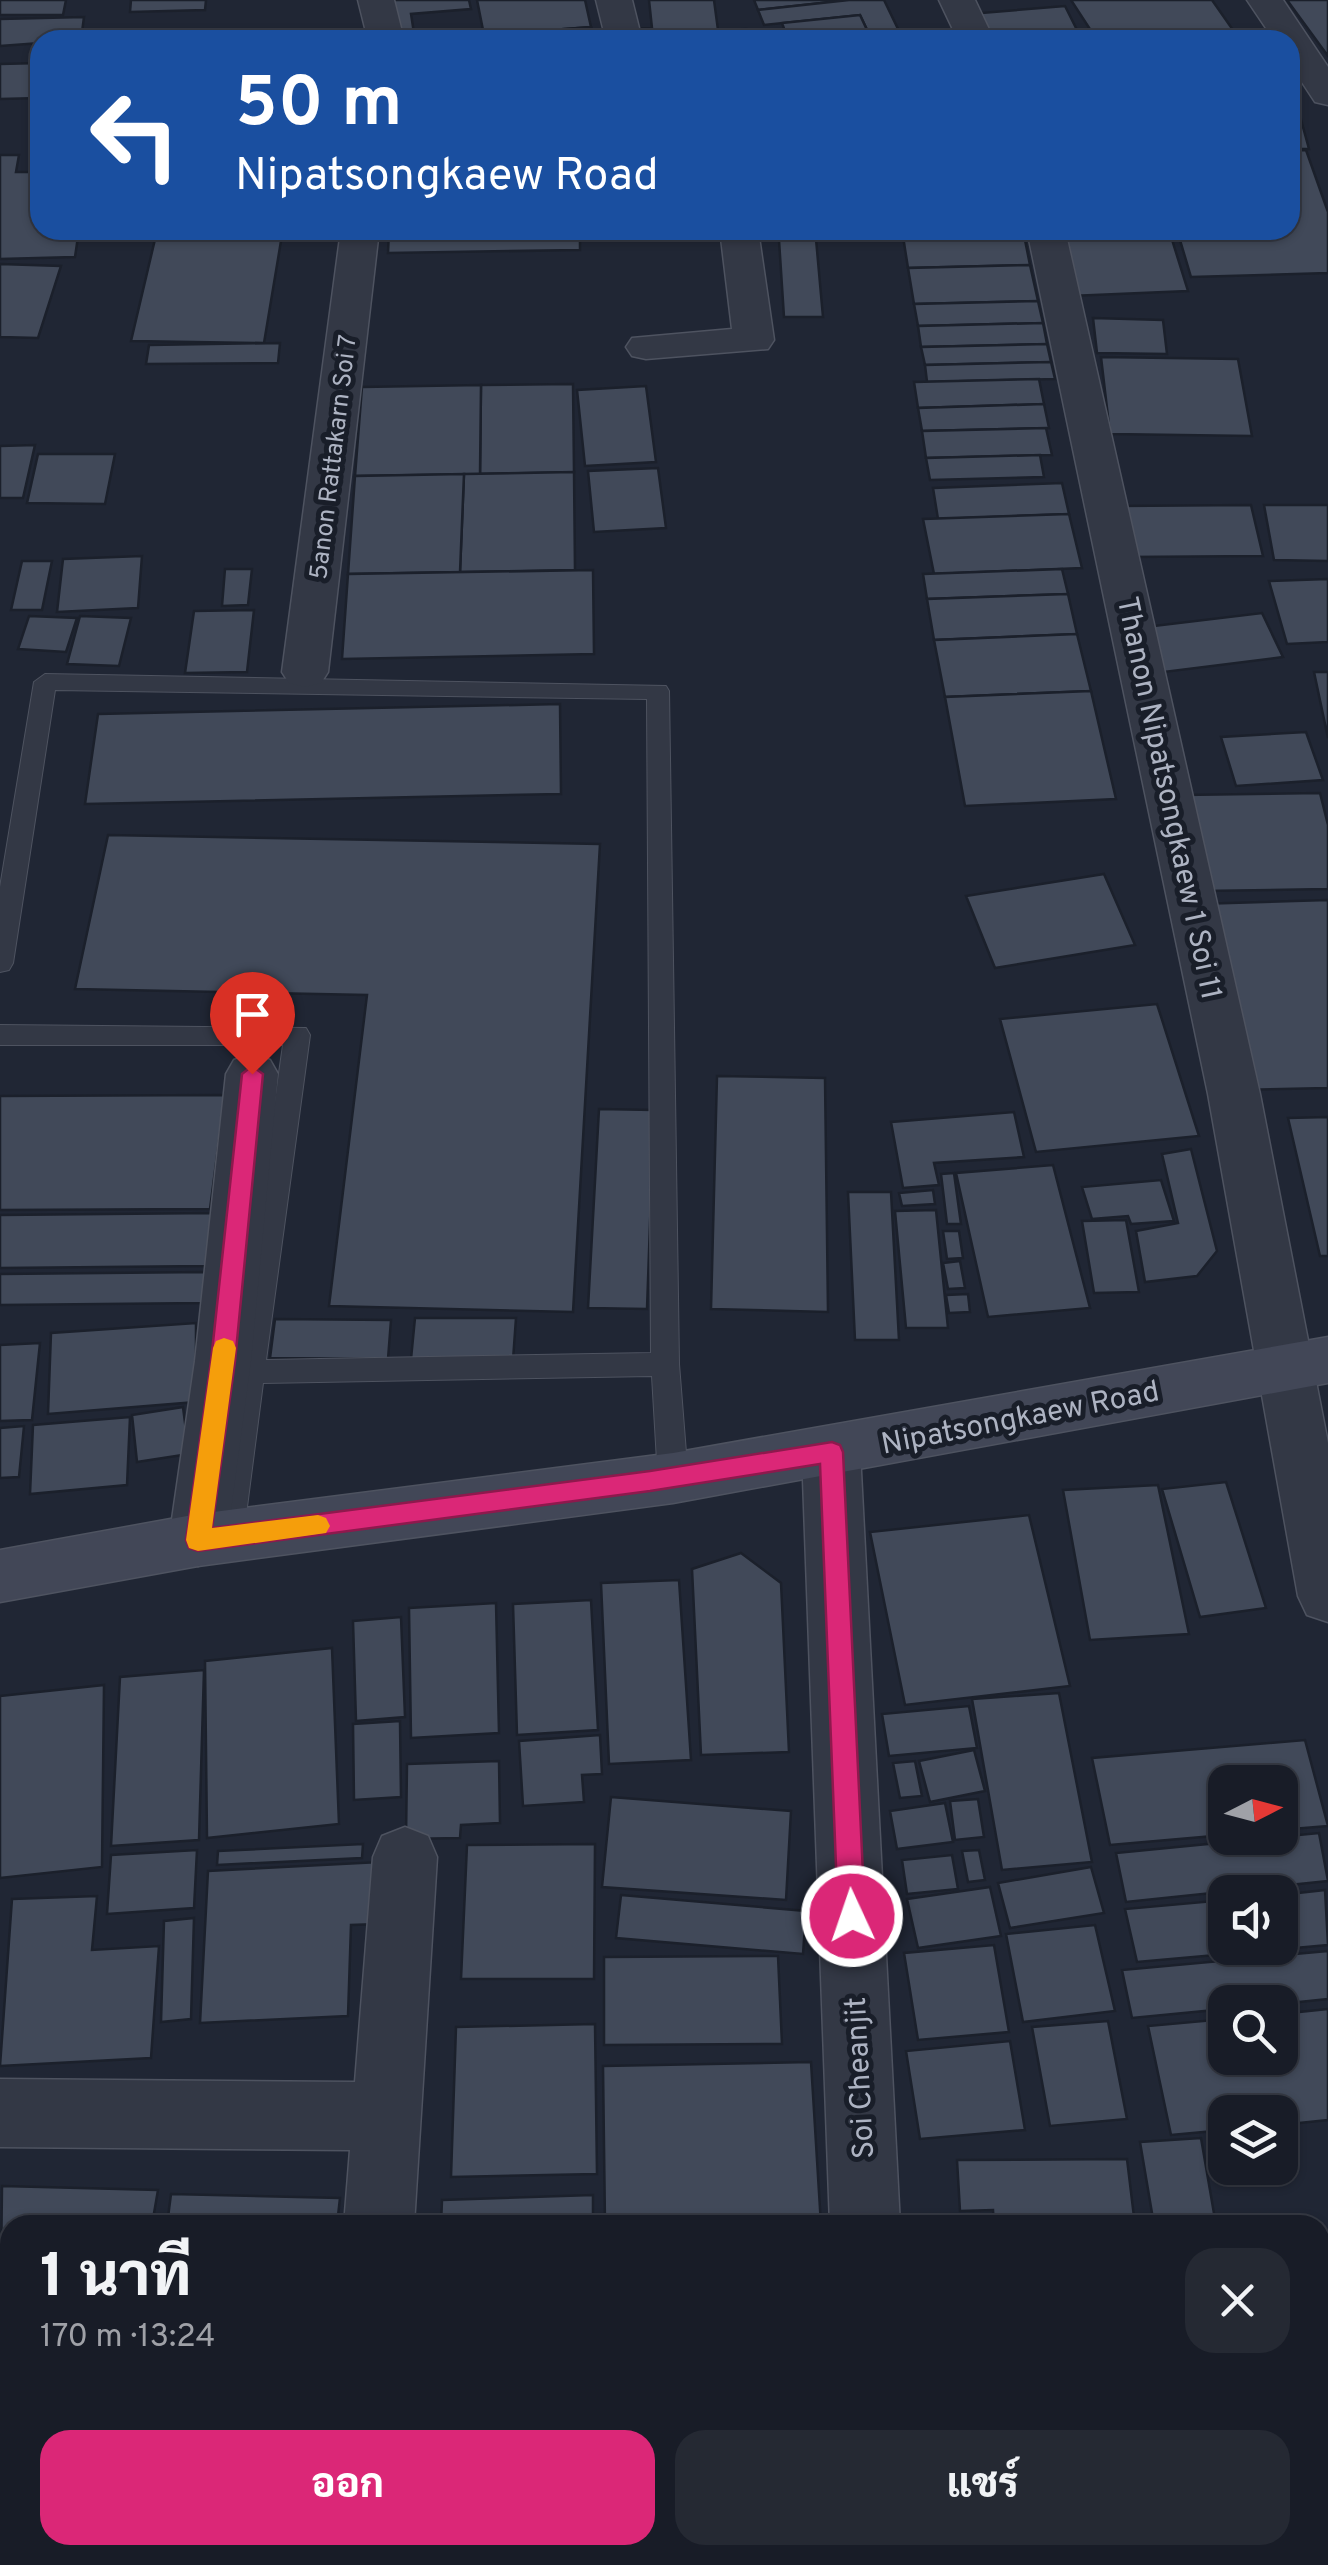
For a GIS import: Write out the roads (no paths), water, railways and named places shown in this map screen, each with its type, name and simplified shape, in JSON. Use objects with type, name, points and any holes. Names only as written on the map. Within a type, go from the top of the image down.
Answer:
[{"type":"main road","name":"Nipatsongkaew Road","points":[[0,1576],[213,1539],[673,1478],[1308,1363]]},
{"type":"street","points":[[376,0],[384,30]]},
{"type":"street","points":[[614,0],[622,30]]},
{"type":"street","points":[[958,0],[972,30]]},
{"type":"street","points":[[1265,0],[1285,30]]},
{"type":"street","points":[[1300,52],[1328,94]]},
{"type":"street","name":"5anon Rattakarn Soi 7","points":[[305,678],[359,240]]},
{"type":"street","points":[[646,347],[754,340],[740,240]]},
{"type":"street","name":"Thanon Nipatsongkaew 1 Soi 11","points":[[1048,240],[1234,1094],[1308,1363],[1328,1596]]},
{"type":"street","points":[[213,1539],[223,1361],[252,1074]]},
{"type":"street","name":"Soi Cheanjit","points":[[832,1452],[866,2215]]},
{"type":"street","points":[[380,2215],[406,1857]]},
{"type":"street","points":[[0,2113],[386,2116]]},
{"type":"lane","points":[[0,964],[45,682],[305,678],[658,691],[665,1364],[673,1478]]},
{"type":"lane","points":[[0,1035],[296,1034],[250,1372],[213,1539]]},
{"type":"lane","points":[[250,1372],[665,1364]]}]
